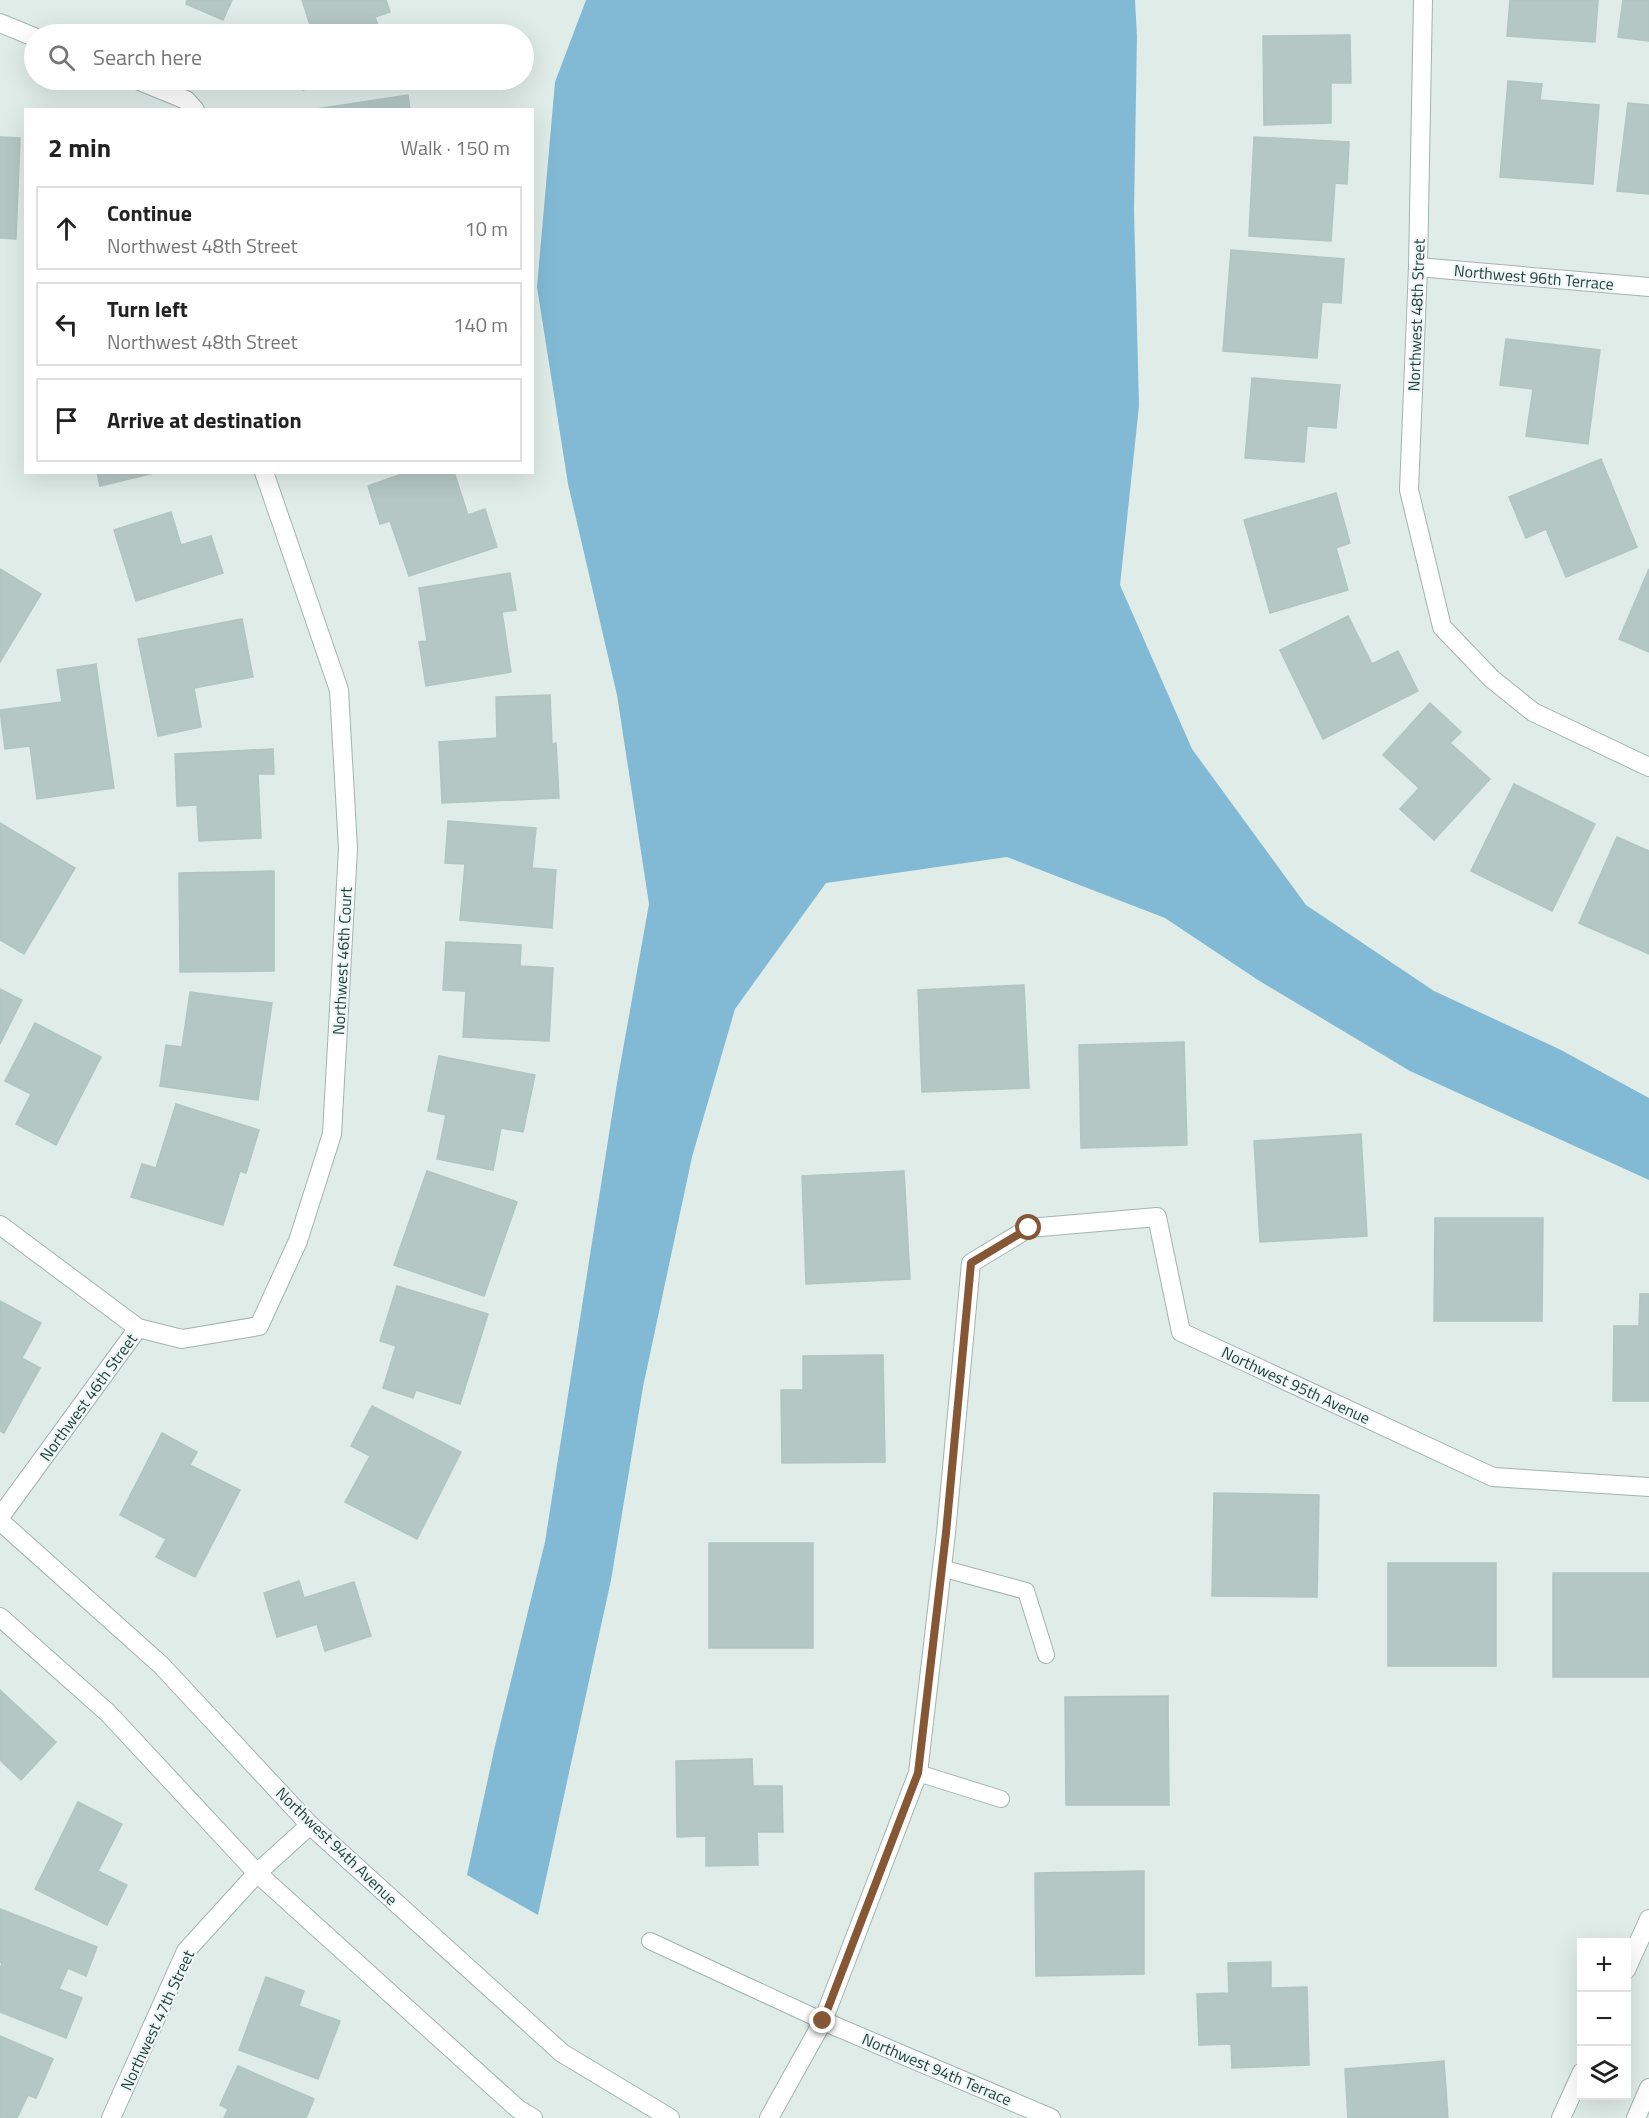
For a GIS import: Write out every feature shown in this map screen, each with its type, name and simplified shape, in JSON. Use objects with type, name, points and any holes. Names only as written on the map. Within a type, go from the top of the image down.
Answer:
[{"type":"street","name":"Northwest 48th Street","points":[[1424,0],[1418,267],[1409,490],[1442,627],[1492,679],[1533,712],[1649,766]]},
{"type":"street","points":[[0,23],[24,33]]},
{"type":"street","points":[[162,90],[186,100],[193,108]]},
{"type":"street","name":"Northwest 96th Terrace","points":[[1418,267],[1649,287]]},
{"type":"street","name":"Northwest 46th Court","points":[[138,1328],[182,1339],[259,1326],[298,1241],[332,1134],[348,849],[339,690],[265,474]]},
{"type":"street","name":"Northwest 95th Avenue","points":[[941,1568],[971,1263],[1029,1228],[1157,1217],[1181,1332],[1493,1477],[1649,1487]]},
{"type":"street","name":"Northwest 46th Street","points":[[0,1225],[138,1328],[0,1519]]},
{"type":"street","name":"Northwest 94th Avenue","points":[[0,1519],[161,1665],[310,1825],[562,2053],[670,2118]]},
{"type":"street","points":[[769,2118],[823,2021],[918,1773],[941,1568]]},
{"type":"street","points":[[0,1617],[108,1713],[257,1873],[518,2109],[533,2118]]},
{"type":"street","name":"Northwest 47th Street","points":[[111,2118],[186,1951],[257,1873],[310,1825]]},
{"type":"street","points":[[1631,1959],[1649,1919]]},
{"type":"street","name":"Northwest 94th Terrace","points":[[823,2021],[1051,2118]]},
{"type":"street","points":[[1561,2118],[1577,2081]]},
{"type":"street","points":[[1636,2118],[1649,2088]]},
{"type":"lane","points":[[941,1568],[1026,1592],[1046,1655]]},
{"type":"lane","points":[[918,1773],[1001,1799]]},
{"type":"lane","points":[[650,1941],[823,2021]]},
{"type":"water","points":[[586,0],[1135,0],[1137,36],[1134,210],[1139,406],[1120,585],[1192,749],[1306,905],[1434,991],[1561,1050],[1649,1098],[1649,1180],[1410,1071],[1258,980],[1165,918],[1007,857],[826,883],[735,1009],[692,1157],[643,1387],[611,1580],[538,1915],[467,1875],[495,1746],[545,1542],[617,1083],[649,904],[617,695],[568,484],[537,287],[555,82]]},
{"type":"building","points":[[187,0],[232,0],[223,20],[186,4]]},
{"type":"building","points":[[302,0],[386,0],[390,12],[375,17],[377,24],[310,24]]},
{"type":"building","points":[[1510,0],[1598,0],[1595,42],[1507,36]]},
{"type":"building","points":[[1623,0],[1649,0],[1649,41],[1618,37]]},
{"type":"building","points":[[1350,35],[1351,83],[1331,83],[1331,123],[1264,125],[1263,36]]},
{"type":"building","points":[[1508,81],[1542,84],[1540,100],[1599,105],[1593,184],[1500,177]]},
{"type":"building","points":[[408,95],[410,108],[324,108]]},
{"type":"building","points":[[1628,103],[1649,105],[1649,194],[1617,191]]},
{"type":"building","points":[[0,137],[20,138],[16,239],[0,238]]},
{"type":"building","points":[[1254,137],[1349,142],[1347,184],[1335,183],[1331,241],[1249,236]]},
{"type":"building","points":[[1231,250],[1344,259],[1341,303],[1322,302],[1317,358],[1223,351]]},
{"type":"building","points":[[1506,339],[1600,350],[1588,444],[1526,436],[1533,389],[1500,385]]},
{"type":"building","points":[[1252,378],[1340,385],[1336,428],[1307,426],[1304,462],[1245,458]]},
{"type":"building","points":[[1601,459],[1637,547],[1566,577],[1546,529],[1526,538],[1509,497]]},
{"type":"building","points":[[97,474],[150,474],[100,486]]},
{"type":"building","points":[[401,474],[455,474],[468,515],[485,509],[497,547],[409,576],[390,521],[380,524],[368,486]]},
{"type":"building","points":[[1336,493],[1350,543],[1336,548],[1348,590],[1270,613],[1244,520]]},
{"type":"building","points":[[171,512],[181,545],[211,536],[223,573],[136,601],[114,530]]},
{"type":"building","points":[[0,569],[41,594],[0,662]]},
{"type":"building","points":[[1649,569],[1649,652],[1619,639]]},
{"type":"building","points":[[510,573],[516,610],[502,612],[511,672],[426,686],[419,642],[427,641],[419,588]]},
{"type":"building","points":[[1348,616],[1372,664],[1398,651],[1418,691],[1323,739],[1280,650]]},
{"type":"building","points":[[242,619],[253,677],[194,688],[201,727],[158,736],[138,639]]},
{"type":"building","points":[[96,664],[114,788],[37,799],[30,746],[5,749],[0,710],[62,702],[57,670]]},
{"type":"building","points":[[550,695],[552,744],[556,743],[559,798],[442,803],[439,742],[497,738],[496,697]]},
{"type":"building","points":[[1430,703],[1461,732],[1450,743],[1490,779],[1434,840],[1400,809],[1419,788],[1383,755]]},
{"type":"building","points":[[273,749],[274,774],[258,774],[261,838],[199,841],[197,805],[177,806],[175,754]]},
{"type":"building","points":[[1514,784],[1595,824],[1552,911],[1471,871]]},
{"type":"building","points":[[448,821],[536,828],[532,868],[556,870],[552,928],[460,920],[465,864],[445,863]]},
{"type":"building","points":[[0,823],[75,868],[24,954],[0,940]]},
{"type":"building","points":[[1617,837],[1649,851],[1649,954],[1579,923]]},
{"type":"building","points":[[274,871],[274,971],[180,972],[179,873]]},
{"type":"building","points":[[446,942],[521,945],[520,966],[553,968],[549,1041],[463,1037],[466,991],[443,990]]},
{"type":"building","points":[[1024,985],[1029,1088],[922,1092],[918,990]]},
{"type":"building","points":[[0,989],[22,1000],[0,1044]]},
{"type":"building","points":[[190,992],[272,1003],[258,1100],[160,1086],[166,1045],[182,1047]]},
{"type":"building","points":[[35,1023],[101,1057],[56,1145],[16,1124],[31,1094],[5,1081]]},
{"type":"building","points":[[1184,1042],[1187,1145],[1081,1148],[1079,1045]]},
{"type":"building","points":[[439,1056],[535,1075],[523,1132],[501,1128],[493,1170],[437,1159],[446,1115],[428,1111]]},
{"type":"building","points":[[176,1104],[259,1130],[246,1173],[240,1171],[223,1225],[131,1197],[142,1164],[156,1168]]},
{"type":"building","points":[[1361,1134],[1367,1236],[1260,1242],[1254,1141]]},
{"type":"building","points":[[427,1171],[517,1202],[484,1296],[394,1265]]},
{"type":"building","points":[[904,1171],[910,1279],[806,1284],[802,1176]]},
{"type":"building","points":[[1435,1218],[1543,1218],[1542,1321],[1434,1321]]},
{"type":"building","points":[[397,1286],[488,1314],[460,1404],[416,1390],[413,1398],[383,1388],[396,1346],[380,1341]]},
{"type":"building","points":[[1640,1294],[1649,1294],[1649,1401],[1613,1401],[1614,1326],[1639,1326]]},
{"type":"building","points":[[0,1301],[41,1323],[22,1358],[40,1368],[4,1433],[0,1431]]},
{"type":"building","points":[[883,1355],[885,1462],[782,1463],[781,1390],[803,1390],[803,1356]]},
{"type":"building","points":[[372,1406],[461,1452],[417,1539],[345,1502],[370,1456],[351,1446]]},
{"type":"building","points":[[162,1433],[197,1452],[190,1465],[240,1490],[195,1577],[156,1557],[166,1539],[120,1515]]},
{"type":"building","points":[[1214,1493],[1319,1495],[1317,1597],[1212,1596]]},
{"type":"building","points":[[709,1543],[813,1543],[813,1648],[709,1648]]},
{"type":"building","points":[[1388,1563],[1496,1563],[1496,1666],[1388,1666]]},
{"type":"building","points":[[1553,1573],[1649,1573],[1649,1677],[1553,1677]]},
{"type":"building","points":[[299,1581],[304,1598],[354,1582],[371,1636],[325,1651],[317,1624],[277,1637],[264,1593]]},
{"type":"building","points":[[0,1690],[56,1742],[21,1780],[0,1760]]},
{"type":"building","points":[[1168,1696],[1169,1805],[1066,1805],[1065,1697]]},
{"type":"building","points":[[752,1759],[753,1786],[782,1786],[783,1832],[757,1832],[758,1865],[706,1866],[706,1836],[677,1837],[676,1761]]},
{"type":"building","points":[[78,1802],[122,1824],[98,1871],[127,1885],[107,1925],[35,1889]]},
{"type":"building","points":[[1144,1871],[1144,1974],[1036,1976],[1035,1873]]},
{"type":"building","points":[[0,1909],[97,1947],[86,1976],[68,1968],[59,1989],[82,1998],[66,2038],[0,2012],[2,1963],[0,1962]]},
{"type":"building","points":[[1271,1962],[1271,1988],[1307,1987],[1309,2065],[1232,2068],[1231,2044],[1199,2045],[1197,1994],[1229,1993],[1228,1963]]},
{"type":"building","points":[[266,1977],[304,1991],[299,2006],[340,2021],[318,2079],[239,2050]]},
{"type":"building","points":[[0,2036],[53,2059],[36,2098],[28,2095],[17,2118],[0,2118]]},
{"type":"building","points":[[1444,2061],[1448,2118],[1348,2118],[1345,2069]]},
{"type":"building","points":[[238,2066],[314,2099],[306,2118],[224,2118],[228,2109],[220,2105]]},
{"type":"route","points":[[823,2021],[918,1773],[946,1533],[971,1263],[1029,1228]]}]
